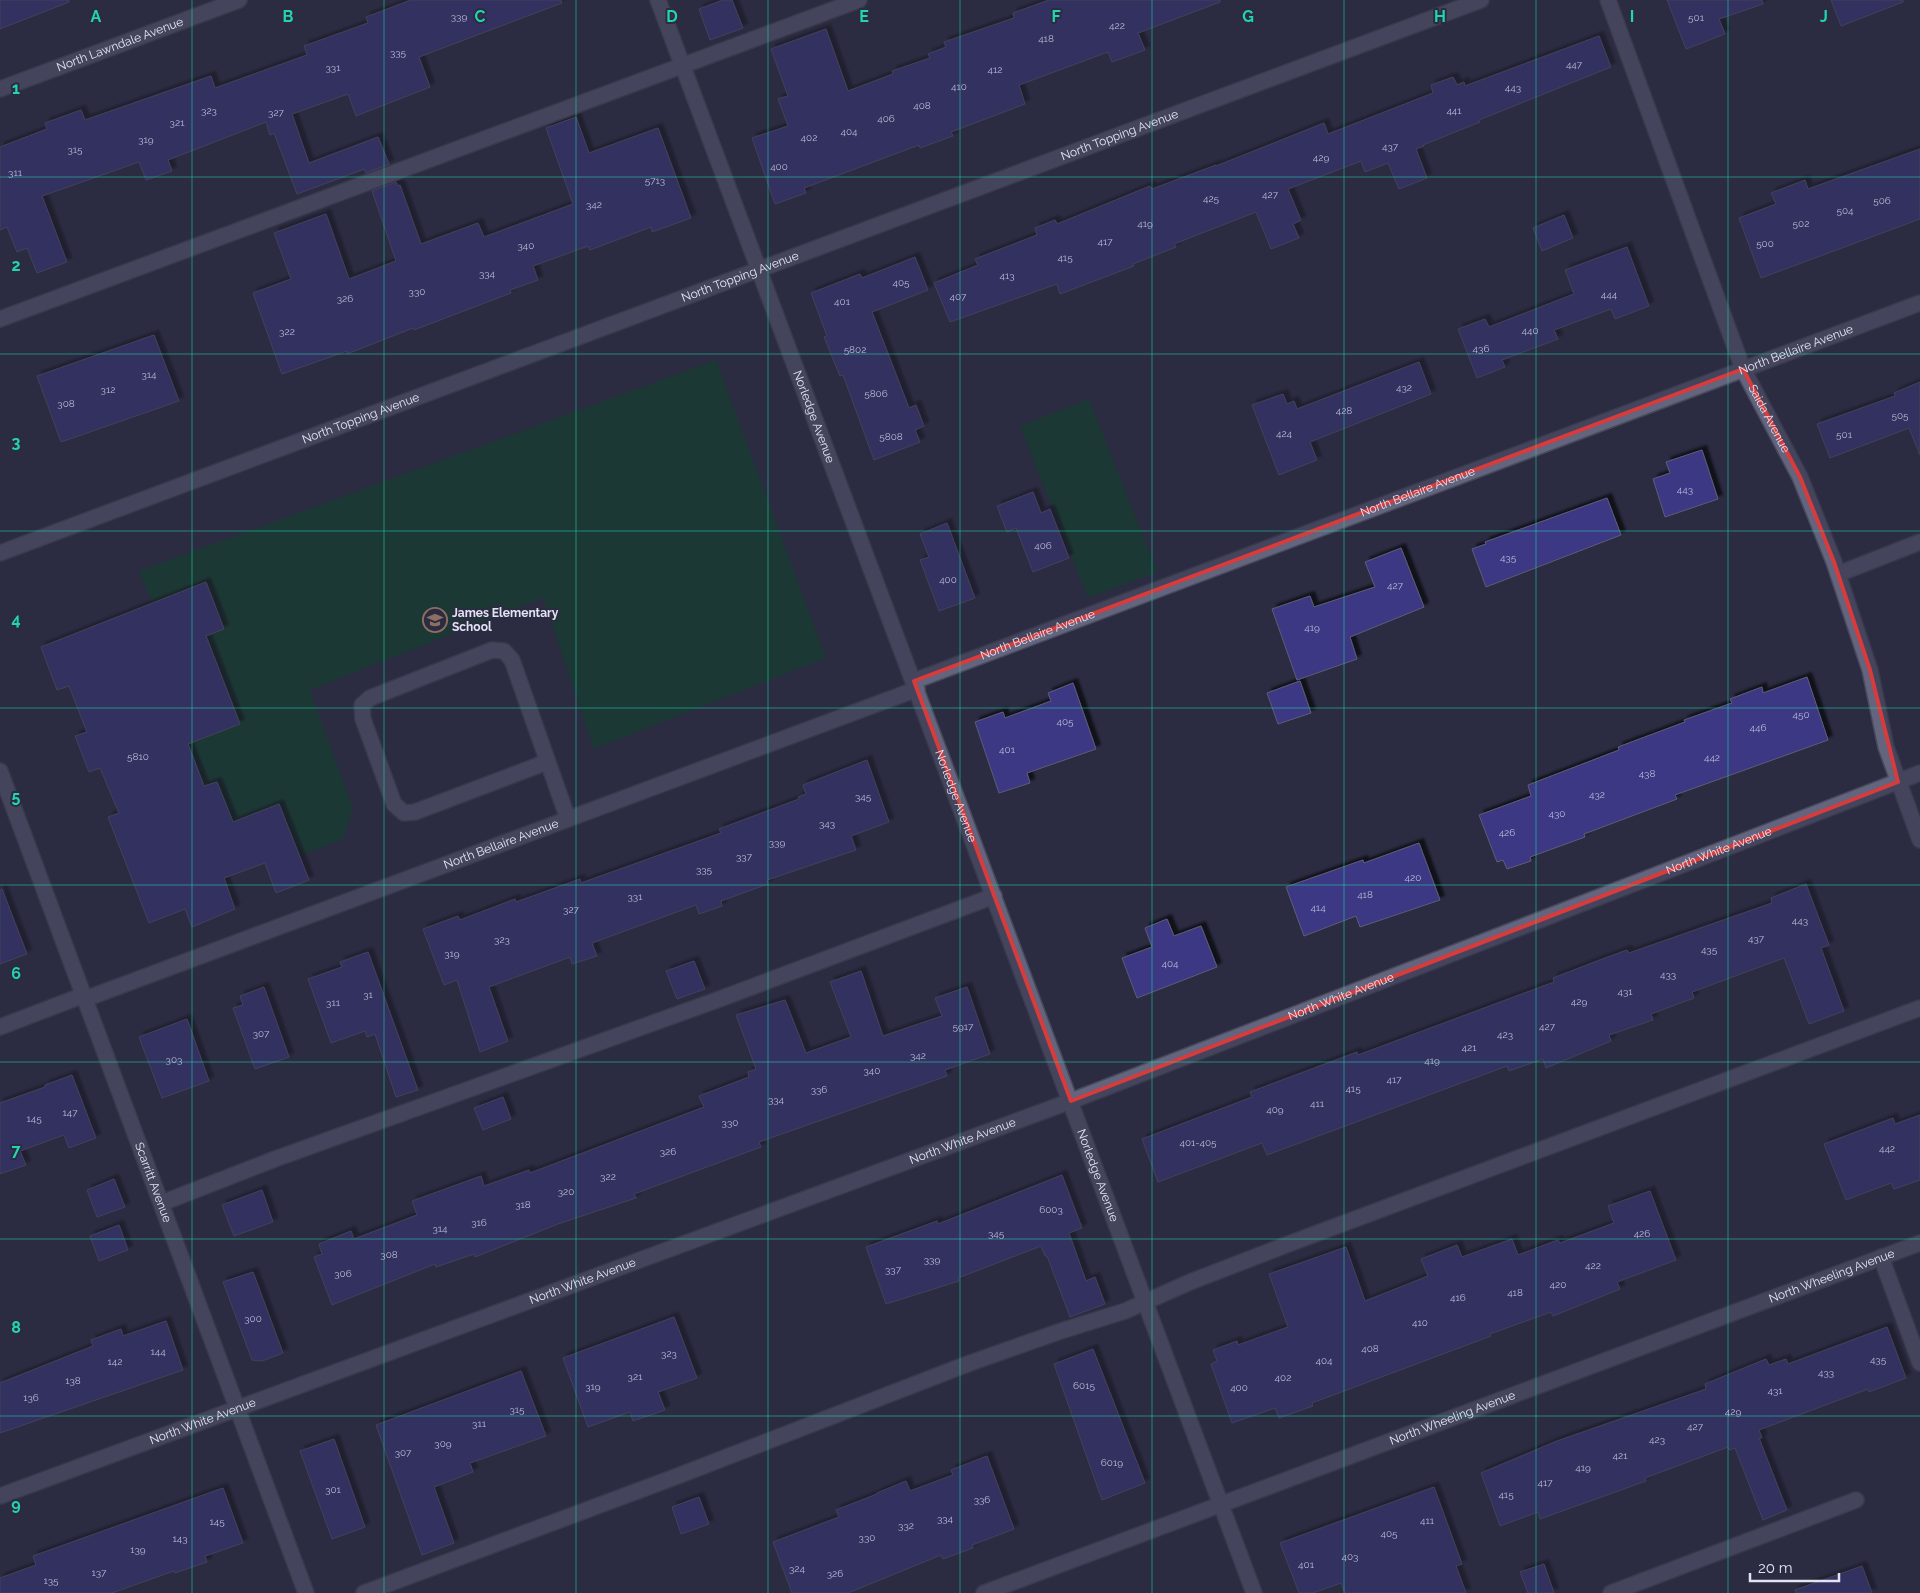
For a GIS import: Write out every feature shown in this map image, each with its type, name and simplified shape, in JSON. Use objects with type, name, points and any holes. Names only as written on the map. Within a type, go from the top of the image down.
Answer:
[{"type":"street","name":"North Lawndale Avenue","points":[[0,89],[239,0]]},
{"type":"street","name":"Norledge Avenue","points":[[658,0],[916,685],[1254,1593]]},
{"type":"street","points":[[0,319],[859,0]]},
{"type":"street","name":"North Topping Avenue","points":[[0,553],[1481,0]]},
{"type":"street","name":"Saida Avenue","points":[[1608,0],[1744,369],[1800,477],[1838,574],[1870,670],[1886,747],[1920,840]]},
{"type":"street","name":"North Bellaire Avenue","points":[[0,1026],[85,997],[568,819],[1920,302]]},
{"type":"street","points":[[1838,574],[1920,542]]},
{"type":"street","points":[[548,762],[415,812],[404,813],[394,804],[363,719],[362,705],[370,698],[492,650],[504,651],[512,660],[548,762],[568,819]]},
{"type":"street","name":"Scarritt Avenue","points":[[0,771],[4,795],[85,997],[306,1593]]},
{"type":"street","name":"North White Avenue","points":[[0,1496],[1071,1101],[1920,774]]},
{"type":"street","points":[[162,1203],[275,1159],[716,1000],[994,896]]},
{"type":"street","points":[[364,1593],[675,1477],[970,1363],[1146,1303],[1190,1282],[1282,1246],[1920,1008]]},
{"type":"street","name":"North Wheeling Avenue","points":[[984,1593],[1920,1243]]},
{"type":"street","points":[[1881,1257],[1920,1363]]},
{"type":"street","points":[[1611,1593],[1856,1500]]},
{"type":"highlighted area","points":[[1743,369],[1800,477],[1834,562],[1870,670],[1898,782],[1071,1101],[914,681]]},
{"type":"green space","points":[[716,360],[826,658],[594,749],[543,598],[310,690],[353,809],[343,839],[300,856],[279,804],[233,822],[217,782],[205,786],[188,744],[240,724],[221,674],[200,638],[224,628],[206,582],[152,603],[139,571]]},
{"type":"green space","points":[[1089,399],[1157,572],[1088,598],[1020,426]]},
{"type":"building","points":[[0,0],[69,0],[69,2],[0,29]]},
{"type":"building","points":[[411,0],[561,0],[562,3],[419,57],[430,87],[356,116],[348,94],[292,114],[309,163],[378,137],[389,164],[366,173],[364,169],[297,194],[274,133],[270,135],[266,122],[168,160],[172,171],[146,180],[139,162],[42,196],[67,262],[37,273],[27,248],[17,252],[7,227],[0,230],[0,147],[47,129],[45,123],[81,110],[85,120],[211,76],[215,88],[307,55],[304,46],[368,23],[366,17]]},
{"type":"building","points":[[723,0],[732,0],[743,28],[710,40],[699,9]]},
{"type":"building","points":[[1049,0],[1220,0],[1220,2],[1138,33],[1145,50],[1112,62],[1108,52],[1019,85],[1025,104],[951,132],[953,136],[920,148],[919,145],[804,188],[806,193],[775,204],[752,138],[788,126],[778,99],[788,96],[771,49],[826,29],[848,91],[893,74],[892,71],[930,58],[928,54],[946,47],[944,42],[1014,18],[1013,13]]},
{"type":"building","points":[[1667,0],[1762,0],[1763,4],[1719,19],[1725,34],[1686,49]]},
{"type":"building","points":[[1831,0],[1903,0],[1903,2],[1841,26]]},
{"type":"building","points":[[1599,36],[1611,67],[1479,120],[1480,122],[1416,149],[1427,178],[1399,189],[1388,163],[1365,172],[1361,161],[1288,189],[1301,220],[1293,224],[1299,238],[1271,249],[1256,212],[1174,244],[1176,247],[1133,264],[1134,266],[1060,294],[1057,284],[950,322],[934,283],[978,265],[975,259],[1037,235],[1035,228],[1055,220],[1057,224],[1150,186],[1152,189],[1216,166],[1324,123],[1328,134],[1433,93],[1431,85],[1453,77],[1457,85],[1464,82],[1465,86]]},
{"type":"building","points":[[576,117],[589,153],[658,128],[691,218],[652,232],[651,227],[590,250],[588,246],[533,266],[538,280],[510,290],[511,293],[347,354],[347,351],[282,374],[253,293],[291,279],[274,233],[326,214],[349,279],[396,261],[372,191],[396,182],[398,186],[400,185],[421,244],[478,223],[484,237],[573,204],[546,128]]},
{"type":"building","points":[[1920,149],[1920,219],[1761,278],[1739,218],[1776,204],[1771,193],[1805,180],[1808,189]]},
{"type":"building","points":[[1564,215],[1573,238],[1542,251],[1533,228]]},
{"type":"building","points":[[1627,247],[1649,306],[1615,319],[1611,309],[1554,330],[1558,339],[1502,360],[1505,367],[1477,378],[1458,329],[1485,319],[1489,327],[1574,294],[1565,270]]},
{"type":"building","points":[[915,257],[928,290],[872,312],[909,408],[916,405],[924,426],[915,430],[920,442],[874,460],[843,375],[840,376],[824,337],[827,336],[811,293],[860,274],[862,278]]},
{"type":"building","points":[[154,335],[179,401],[61,442],[37,376]]},
{"type":"building","points":[[1419,362],[1431,394],[1310,442],[1317,460],[1279,475],[1252,405],[1283,394],[1287,404],[1294,401],[1297,409]]},
{"type":"building","points":[[1920,382],[1920,455],[1909,428],[1830,458],[1817,424],[1895,396],[1894,393]]},
{"type":"building","points":[[1702,450],[1718,499],[1665,517],[1653,479],[1670,473],[1666,462]]},
{"type":"building","points":[[1033,492],[1041,513],[1050,509],[1069,558],[1033,572],[1016,528],[1007,532],[997,506]]},
{"type":"building","points":[[1607,498],[1621,535],[1486,587],[1472,549],[1486,544],[1485,542]]},
{"type":"building","points":[[947,523],[975,598],[939,611],[920,560],[929,557],[920,534]]},
{"type":"building","points":[[1401,548],[1424,607],[1350,637],[1357,659],[1297,680],[1272,609],[1310,596],[1314,607],[1375,587],[1365,562]]},
{"type":"building","points":[[206,582],[224,629],[206,636],[240,724],[188,744],[204,786],[217,782],[233,822],[279,804],[309,880],[276,893],[265,863],[224,878],[235,909],[192,927],[185,909],[149,923],[108,817],[119,813],[100,768],[89,772],[75,736],[87,732],[69,686],[57,690],[41,647]]},
{"type":"building","points":[[1807,677],[1828,740],[1675,795],[1677,799],[1584,834],[1585,837],[1530,857],[1531,861],[1507,869],[1503,860],[1497,862],[1479,815],[1531,796],[1528,785],[1619,750],[1618,747],[1685,722],[1684,720],[1732,703],[1730,699],[1762,687],[1763,693]]},
{"type":"building","points":[[1300,681],[1311,713],[1278,724],[1267,693]]},
{"type":"building","points":[[1073,683],[1096,749],[1027,773],[1030,783],[999,793],[975,722],[1003,712],[1005,718],[1051,701],[1048,693]]},
{"type":"building","points":[[867,760],[889,822],[851,836],[856,850],[767,880],[768,884],[721,901],[722,906],[699,914],[696,905],[592,943],[597,956],[572,964],[570,957],[489,987],[508,1041],[480,1052],[457,980],[444,985],[423,929],[458,916],[460,920],[515,899],[516,902],[580,879],[581,883],[721,833],[719,829],[799,799],[798,797],[806,794],[803,785]]},
{"type":"building","points":[[1419,843],[1440,900],[1360,927],[1356,916],[1304,936],[1286,887],[1363,860],[1364,863]]},
{"type":"building","points":[[1806,884],[1829,945],[1821,948],[1844,1011],[1809,1024],[1784,958],[1692,992],[1694,998],[1651,1014],[1653,1020],[1609,1035],[1611,1041],[1546,1068],[1543,1059],[1509,1071],[1507,1066],[1267,1155],[1262,1143],[1158,1182],[1142,1139],[1252,1097],[1250,1092],[1357,1052],[1358,1055],[1554,982],[1553,978],[1597,961],[1627,950],[1629,953],[1772,903],[1771,898]]},
{"type":"building","points":[[2,889],[27,954],[0,964],[0,890]]},
{"type":"building","points":[[1167,919],[1174,936],[1201,926],[1217,967],[1137,998],[1122,958],[1152,947],[1145,928]]},
{"type":"building","points":[[368,952],[418,1090],[396,1097],[375,1034],[367,1037],[365,1031],[331,1043],[308,979],[342,967],[340,962]]},
{"type":"building","points":[[694,961],[705,989],[677,999],[666,971]]},
{"type":"building","points":[[861,971],[883,1036],[942,1016],[935,998],[967,987],[990,1054],[945,1070],[947,1076],[759,1142],[761,1147],[634,1194],[636,1198],[558,1224],[475,1257],[474,1254],[436,1267],[435,1264],[332,1305],[314,1257],[322,1254],[319,1244],[351,1231],[354,1239],[417,1215],[412,1201],[481,1176],[484,1186],[529,1170],[530,1173],[704,1107],[699,1096],[749,1077],[748,1072],[756,1069],[736,1015],[785,1000],[806,1053],[851,1037],[830,982]]},
{"type":"building","points":[[264,987],[289,1057],[255,1069],[233,1008],[243,1005],[240,996]]},
{"type":"building","points":[[187,1019],[209,1081],[162,1098],[139,1037]]},
{"type":"building","points":[[72,1075],[96,1138],[69,1148],[64,1135],[20,1151],[26,1165],[0,1174],[0,1103]]},
{"type":"building","points":[[503,1097],[511,1119],[483,1130],[474,1108]]},
{"type":"building","points":[[1920,1115],[1920,1180],[1894,1189],[1891,1183],[1846,1200],[1824,1144],[1893,1118],[1895,1124]]},
{"type":"building","points":[[1062,1175],[1082,1228],[1069,1233],[1086,1281],[1095,1277],[1105,1304],[1070,1317],[1047,1256],[1045,1256],[1041,1246],[958,1278],[959,1281],[886,1304],[866,1247],[937,1221],[938,1224]]},
{"type":"building","points":[[114,1179],[125,1207],[97,1217],[87,1190]]},
{"type":"building","points":[[262,1190],[273,1222],[234,1236],[222,1205]]},
{"type":"building","points":[[1650,1191],[1676,1260],[1617,1282],[1620,1289],[1583,1304],[1553,1316],[1551,1312],[1490,1334],[1491,1336],[1312,1403],[1313,1406],[1279,1418],[1275,1408],[1232,1423],[1211,1364],[1217,1361],[1213,1350],[1237,1341],[1238,1345],[1288,1327],[1269,1274],[1346,1247],[1365,1301],[1428,1276],[1421,1259],[1457,1245],[1462,1257],[1512,1239],[1518,1255],[1558,1240],[1560,1243],[1614,1223],[1608,1206]]},
{"type":"building","points":[[119,1225],[128,1250],[99,1261],[90,1236]]},
{"type":"building","points":[[253,1272],[283,1353],[262,1361],[252,1360],[223,1282]]},
{"type":"building","points":[[674,1317],[697,1378],[658,1392],[665,1410],[633,1421],[630,1412],[588,1427],[563,1358]]},
{"type":"building","points":[[166,1321],[183,1370],[0,1433],[0,1383],[93,1346],[91,1340],[121,1329],[123,1336]]},
{"type":"building","points":[[1887,1327],[1906,1378],[1869,1392],[1868,1389],[1759,1430],[1762,1438],[1759,1438],[1787,1510],[1763,1520],[1735,1448],[1729,1450],[1728,1447],[1645,1478],[1646,1481],[1540,1519],[1538,1512],[1500,1526],[1481,1473],[1557,1441],[1706,1389],[1705,1384],[1766,1359],[1769,1365],[1786,1359],[1788,1364]]},
{"type":"building","points":[[1093,1349],[1145,1483],[1102,1500],[1054,1364]]},
{"type":"building","points":[[521,1371],[546,1436],[470,1463],[473,1472],[434,1487],[454,1543],[422,1555],[376,1425]]},
{"type":"building","points":[[334,1439],[365,1527],[332,1539],[300,1451]]},
{"type":"building","points":[[987,1456],[1014,1529],[972,1545],[973,1548],[943,1559],[941,1555],[848,1593],[792,1593],[773,1542],[839,1517],[836,1510],[906,1481],[910,1491],[953,1475],[951,1470]]},
{"type":"building","points":[[1434,1487],[1462,1564],[1456,1566],[1466,1593],[1345,1593],[1341,1583],[1313,1593],[1299,1593],[1280,1543]]},
{"type":"building","points":[[223,1488],[243,1543],[205,1556],[207,1562],[175,1573],[174,1571],[112,1593],[0,1593],[0,1578],[36,1565],[33,1556]]},
{"type":"building","points":[[699,1497],[709,1524],[681,1534],[672,1507]]},
{"type":"building","points":[[1544,1564],[1554,1593],[1528,1593],[1520,1572]]},
{"type":"building","points":[[1862,1566],[1872,1593],[1796,1593],[1795,1590]]},
{"type":"place","name":"James Elementary School","points":[[435,620]]}]
